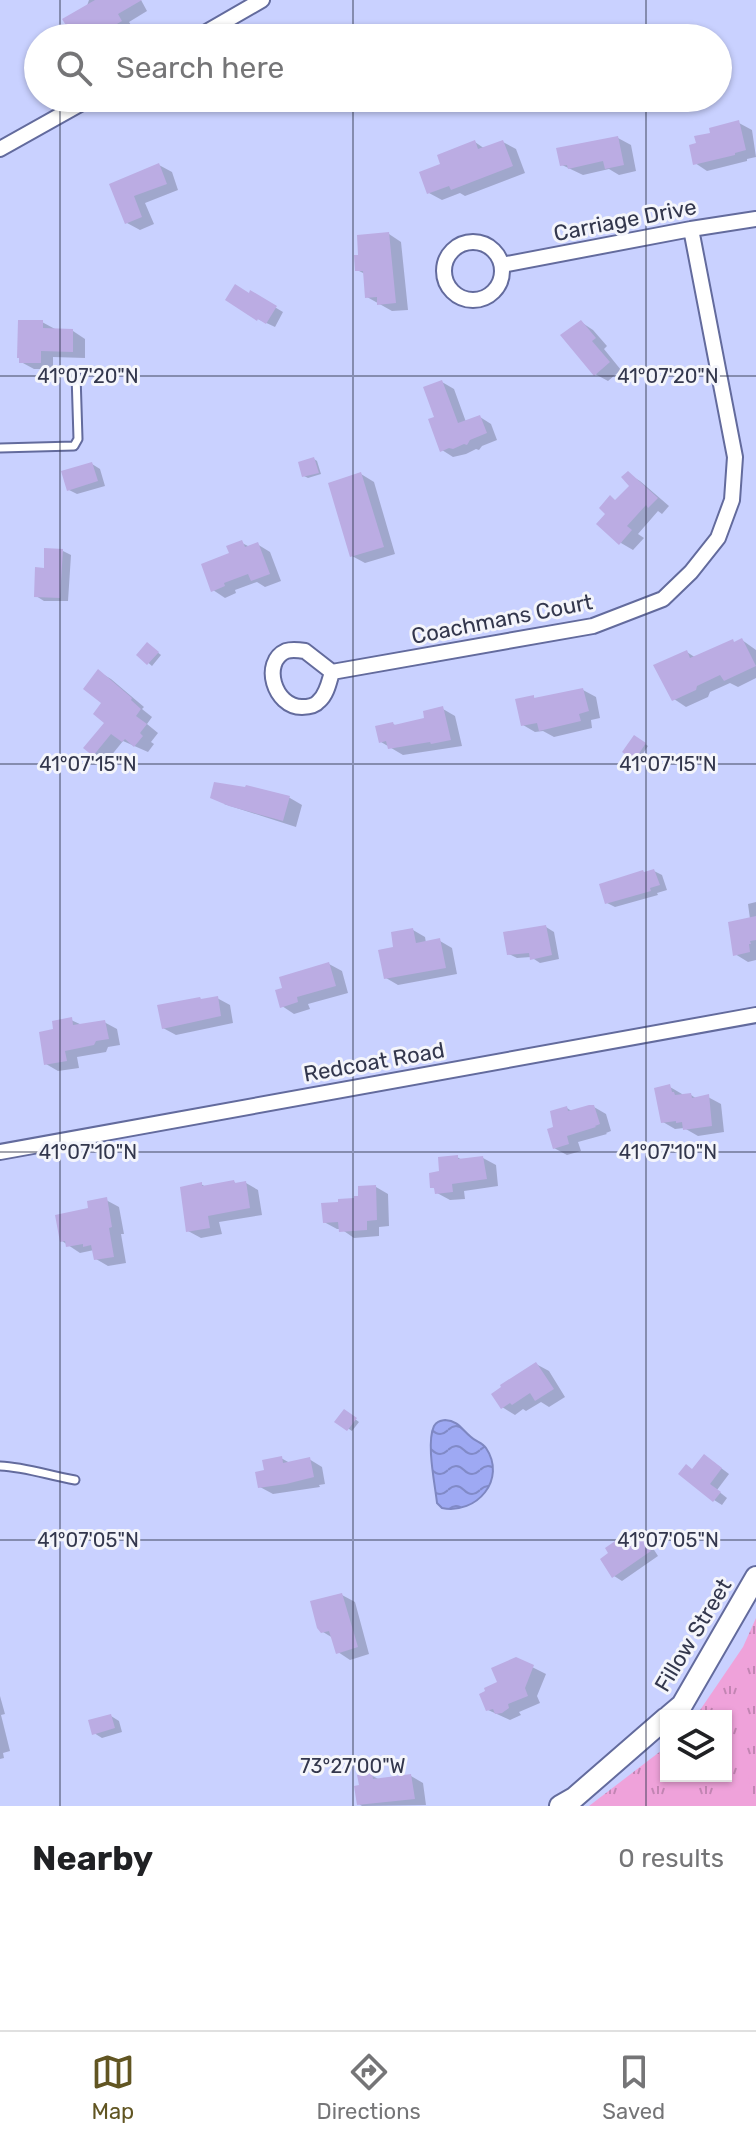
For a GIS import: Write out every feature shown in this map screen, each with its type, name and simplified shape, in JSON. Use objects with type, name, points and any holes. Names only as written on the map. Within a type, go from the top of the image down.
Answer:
[{"type":"street","points":[[220,24],[262,0]]},
{"type":"street","points":[[0,149],[66,112]]},
{"type":"street","name":"Carriage Drive","points":[[502,265],[756,219]]},
{"type":"street","name":"Coachmans Court","points":[[332,672],[593,626],[663,599],[691,572],[718,538],[732,500],[735,457],[691,229]]},
{"type":"street","points":[[467,242],[486,245],[496,253],[502,265],[499,283],[492,293],[481,299],[461,297],[451,289],[445,278],[447,258],[455,248],[467,242]]},
{"type":"street","points":[[305,651],[332,672],[318,703],[307,708],[283,701],[277,694],[274,665],[285,652],[305,651]]},
{"type":"street","name":"Redcoat Road","points":[[0,1152],[756,1015]]},
{"type":"street","name":"Fillow Street","points":[[676,1710],[682,1705],[756,1577]]},
{"type":"street","name":"Fillow Street","points":[[560,1806],[574,1798],[660,1723]]},
{"type":"lane","points":[[0,448],[74,446],[78,439],[76,374]]},
{"type":"lane","points":[[0,1466],[20,1467],[75,1480]]},
{"type":"green space","points":[[756,1618],[756,1806],[589,1806],[660,1752],[660,1782],[732,1782],[732,1710],[700,1710],[743,1647]]},
{"type":"green space","points":[[748,1775],[754,1806],[726,1806],[721,1782],[732,1782],[732,1779]]},
{"type":"water","points":[[445,1420],[457,1424],[484,1446],[492,1460],[491,1482],[485,1492],[467,1506],[455,1509],[442,1508],[437,1503],[432,1464],[434,1426]]},
{"type":"building","points":[[95,0],[142,0],[118,14],[122,21],[117,24],[65,24],[62,19]]},
{"type":"building","points":[[739,120],[746,150],[693,165],[689,145],[696,143],[694,136],[710,133],[709,128]]},
{"type":"building","points":[[618,136],[624,165],[605,169],[603,161],[568,169],[567,165],[560,166],[556,148]]},
{"type":"building","points":[[475,140],[478,149],[503,140],[513,166],[451,190],[449,186],[427,194],[419,172],[440,164],[437,155]]},
{"type":"building","points":[[159,163],[167,184],[134,196],[142,217],[125,224],[109,184]]},
{"type":"building","points":[[389,232],[396,303],[377,305],[377,297],[365,298],[363,271],[355,271],[357,235]]},
{"type":"building","points":[[235,284],[277,306],[266,324],[225,300]]},
{"type":"building","points":[[18,320],[43,320],[43,328],[73,329],[73,352],[41,351],[41,363],[19,363]]},
{"type":"building","points":[[581,320],[596,338],[592,341],[610,362],[594,376],[560,335]]},
{"type":"building","points":[[442,380],[458,423],[480,415],[487,433],[470,440],[467,445],[440,452],[428,419],[434,417],[423,387]]},
{"type":"building","points":[[314,457],[319,473],[302,477],[298,462]]},
{"type":"building","points":[[92,462],[98,481],[67,491],[61,471]]},
{"type":"building","points":[[628,471],[658,498],[648,508],[646,505],[627,526],[632,530],[619,545],[596,524],[605,514],[599,508],[610,495],[615,500],[629,486],[621,477]]},
{"type":"building","points":[[361,472],[384,547],[350,557],[328,483]]},
{"type":"building","points":[[242,540],[245,547],[258,542],[270,574],[251,581],[248,574],[224,583],[225,586],[211,592],[201,564],[229,553],[226,546]]},
{"type":"building","points":[[44,548],[63,549],[60,598],[34,597],[35,567],[44,568]]},
{"type":"building","points":[[742,638],[756,666],[724,681],[720,675],[672,701],[653,665],[687,650],[690,658]]},
{"type":"building","points":[[147,642],[159,652],[147,665],[136,655]]},
{"type":"building","points":[[98,669],[132,698],[141,709],[136,716],[147,724],[140,733],[143,736],[134,747],[125,739],[122,742],[111,734],[93,756],[83,748],[104,723],[93,714],[101,703],[83,689]]},
{"type":"building","points":[[583,688],[589,711],[579,714],[581,721],[539,731],[537,723],[521,726],[515,699]]},
{"type":"building","points":[[443,706],[451,740],[388,749],[386,741],[379,743],[375,726],[424,718],[423,711]]},
{"type":"building","points":[[634,735],[646,743],[634,761],[622,752]]},
{"type":"building","points":[[214,782],[246,785],[290,796],[283,821],[210,798]]},
{"type":"building","points":[[654,869],[660,885],[650,888],[651,891],[605,904],[599,884]]},
{"type":"building","points":[[756,916],[756,940],[750,941],[750,952],[733,956],[728,922]]},
{"type":"building","points":[[546,925],[552,955],[530,960],[529,953],[507,955],[503,932]]},
{"type":"building","points":[[413,928],[416,943],[440,938],[446,968],[384,979],[378,950],[393,947],[391,932]]},
{"type":"building","points":[[329,962],[336,986],[297,997],[298,1002],[280,1008],[275,990],[282,988],[279,977]]},
{"type":"building","points":[[218,996],[221,1016],[162,1029],[157,1005]]},
{"type":"building","points":[[72,1017],[73,1025],[105,1020],[109,1039],[65,1051],[67,1061],[44,1065],[39,1032],[53,1029],[52,1021]]},
{"type":"building","points":[[670,1084],[675,1095],[691,1093],[692,1098],[709,1094],[712,1126],[683,1130],[682,1122],[661,1123],[654,1088]]},
{"type":"building","points":[[594,1105],[600,1124],[567,1136],[569,1144],[553,1149],[547,1129],[553,1127],[550,1111],[567,1106],[568,1111]]},
{"type":"building","points":[[458,1155],[458,1159],[483,1156],[487,1179],[452,1184],[453,1192],[435,1194],[434,1188],[430,1188],[429,1173],[439,1171],[438,1157]]},
{"type":"building","points":[[234,1180],[235,1183],[246,1181],[250,1208],[208,1216],[210,1228],[186,1232],[180,1187]]},
{"type":"building","points":[[376,1185],[377,1220],[367,1221],[367,1230],[339,1232],[338,1222],[323,1223],[321,1203],[354,1198],[358,1196],[358,1186]]},
{"type":"building","points":[[107,1197],[114,1257],[94,1260],[91,1245],[66,1247],[65,1241],[60,1242],[55,1215],[88,1208],[87,1201]]},
{"type":"building","points":[[536,1362],[554,1389],[535,1401],[530,1393],[501,1409],[491,1394]]},
{"type":"building","points":[[344,1409],[357,1418],[347,1431],[334,1422]]},
{"type":"building","points":[[704,1454],[722,1468],[710,1484],[721,1492],[713,1502],[678,1474],[686,1464],[692,1469]]},
{"type":"building","points":[[282,1456],[283,1463],[310,1457],[314,1477],[258,1488],[255,1472],[264,1470],[262,1460]]},
{"type":"building","points":[[639,1532],[651,1551],[612,1578],[600,1559],[608,1553],[605,1548],[621,1537],[624,1542]]},
{"type":"building","points":[[342,1593],[358,1647],[336,1654],[329,1631],[321,1633],[317,1628],[310,1601]]},
{"type":"building","points":[[516,1657],[534,1665],[525,1688],[528,1696],[508,1704],[509,1708],[502,1713],[495,1714],[493,1709],[486,1711],[479,1694],[497,1682],[491,1668]]},
{"type":"building","points":[[111,1714],[115,1728],[92,1735],[88,1720]]},
{"type":"building","points":[[372,1773],[373,1779],[411,1774],[415,1799],[357,1805],[354,1786],[359,1785],[357,1775]]}]
